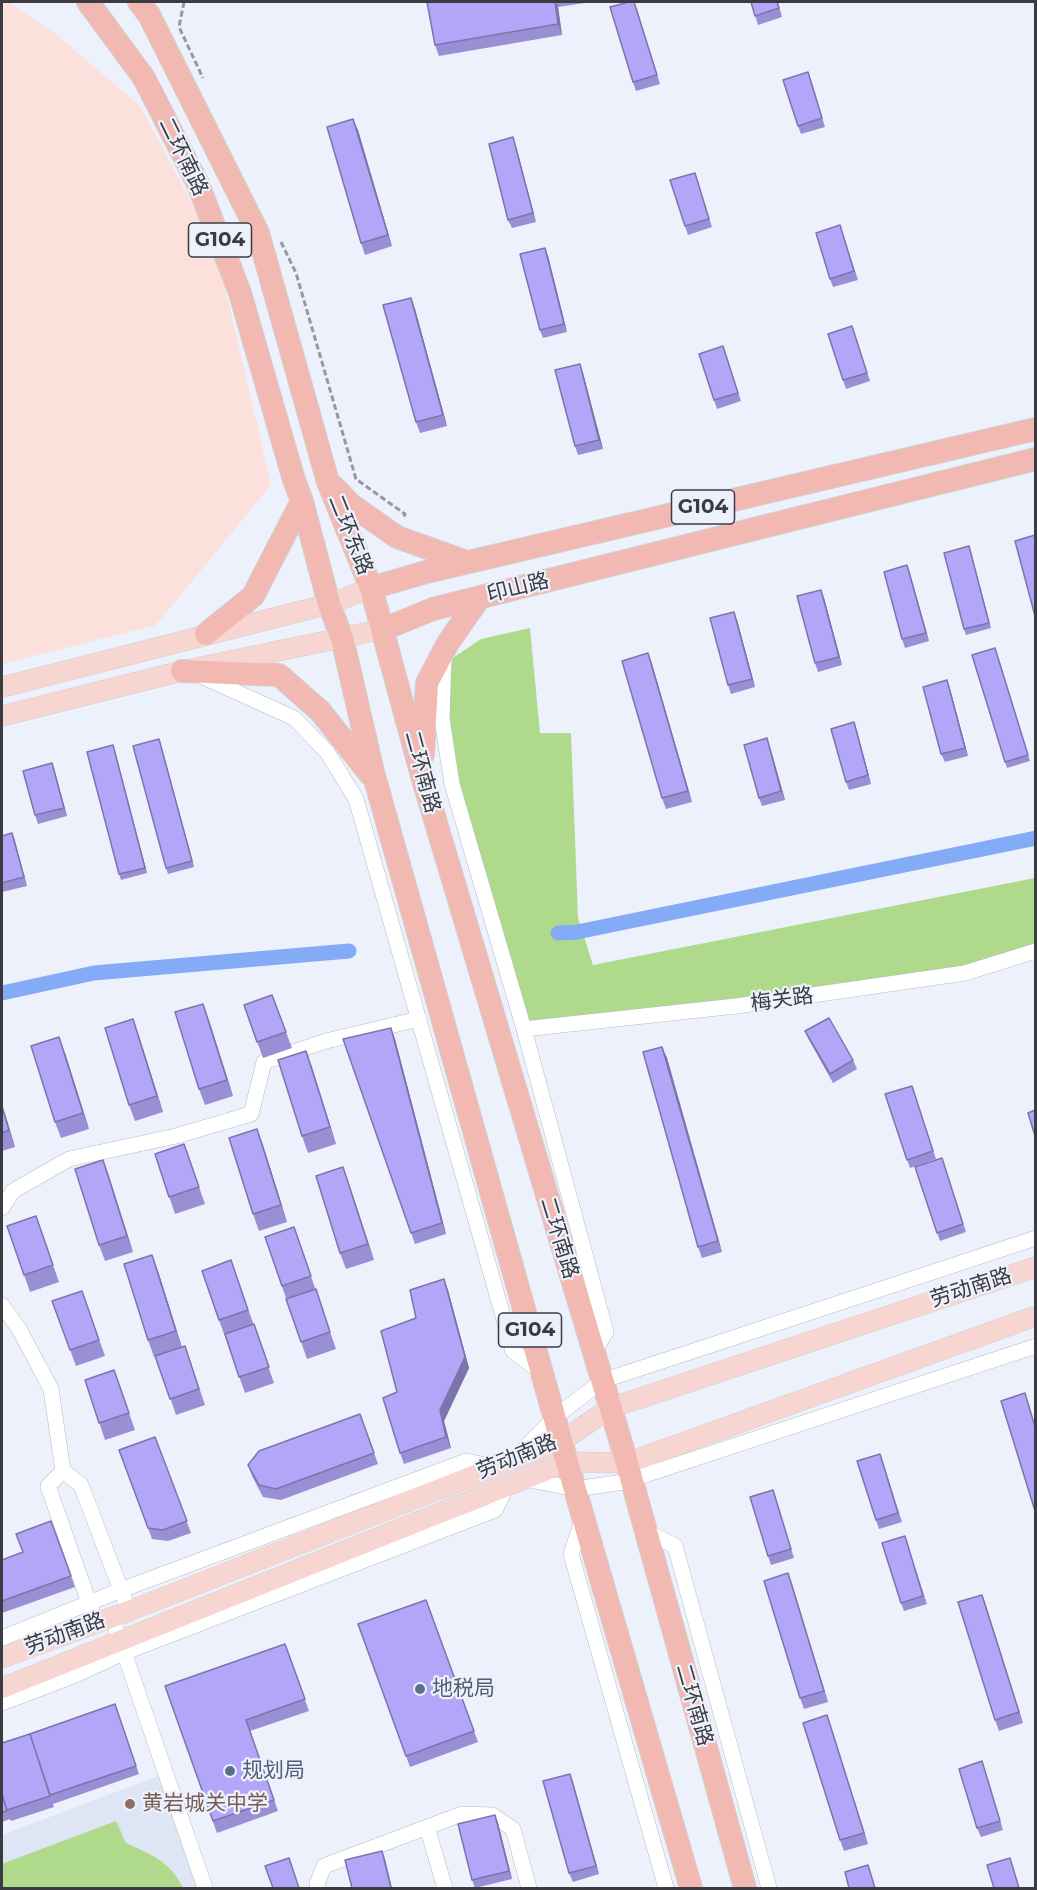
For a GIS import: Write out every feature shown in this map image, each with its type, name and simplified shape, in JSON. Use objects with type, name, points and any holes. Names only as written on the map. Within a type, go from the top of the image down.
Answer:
[{"type":"highway","name":"二环南路","points":[[89,2],[144,78],[198,184],[240,293],[302,501]]},
{"type":"highway","name":"二环南路","points":[[139,2],[149,15],[258,233],[328,482]]},
{"type":"highway","name":"印山路","points":[[372,588],[467,562],[1035,429]]},
{"type":"highway","name":"印山路","points":[[384,628],[433,609],[1035,459]]},
{"type":"highway","points":[[328,482],[350,504],[397,537],[467,562]]},
{"type":"highway","name":"二环东路","points":[[328,482],[372,588]]},
{"type":"highway","points":[[206,634],[254,596],[302,501]]},
{"type":"highway","name":"二环东路","points":[[302,501],[329,604]]},
{"type":"highway","name":"二环南路","points":[[372,588],[422,776],[629,1471],[746,1888]]},
{"type":"highway","points":[[422,776],[427,683],[444,649],[480,597]]},
{"type":"highway","name":"G104","points":[[329,604],[342,638],[375,781],[583,1518],[691,1888]]},
{"type":"highway","points":[[186,671],[279,675],[320,711],[375,781]]},
{"type":"main road","name":"印山路","points":[[2,687],[329,604],[372,588]]},
{"type":"main road","name":"印山路","points":[[2,716],[186,671],[384,628]]},
{"type":"main road","name":"劳动南路","points":[[2,1688],[121,1647],[525,1479],[564,1451],[610,1408],[1035,1267]]},
{"type":"main road","name":"劳动南路","points":[[2,1658],[504,1463],[564,1451],[629,1471],[1035,1316]]},
{"type":"street","points":[[444,649],[442,719],[452,784],[524,1029],[606,1332],[594,1352]]},
{"type":"street","points":[[186,671],[294,718],[327,752],[356,799],[513,1351],[542,1373]]},
{"type":"street","name":"梅关路","points":[[524,1029],[736,1006],[965,973],[1035,951]]},
{"type":"street","points":[[2,1208],[13,1191],[69,1159],[176,1136],[251,1114],[264,1062],[326,1041],[419,1019]]},
{"type":"street","points":[[2,1638],[121,1590],[466,1461],[504,1463],[555,1417],[602,1381],[1035,1238]]},
{"type":"street","points":[[2,1305],[19,1329],[51,1389],[63,1472],[81,1485],[121,1590],[112,1617],[205,1888]]},
{"type":"street","points":[[525,1479],[575,1489],[1035,1346]]},
{"type":"street","points":[[63,1472],[48,1486],[90,1604],[112,1617]]},
{"type":"street","points":[[583,1518],[572,1554],[666,1888]]},
{"type":"street","points":[[646,1531],[675,1546],[769,1888]]},
{"type":"street","points":[[2,1702],[78,1674],[121,1647]]},
{"type":"street","points":[[318,1888],[317,1884],[324,1866],[462,1814],[492,1815],[513,1829],[530,1888]]},
{"type":"street","points":[[427,1827],[445,1888]]},
{"type":"shaded area","points":[[2,2],[9,2],[57,35],[141,107],[216,249],[271,485],[156,625],[2,664]]},
{"type":"shaded area","name":"黄岩城关中学","points":[[166,1773],[205,1888],[2,1888],[2,1835]]},
{"type":"green space","points":[[530,628],[540,733],[571,733],[578,918],[593,965],[1035,878],[1035,951],[965,973],[524,1029],[452,784],[444,664],[481,639]]},
{"type":"green space","points":[[116,1821],[126,1843],[152,1855],[166,1865],[183,1888],[2,1888],[2,1864]]},
{"type":"building","points":[[427,2],[555,2],[558,24],[435,45]]},
{"type":"building","points":[[634,2],[657,75],[633,82],[610,7]]},
{"type":"building","points":[[751,2],[777,2],[779,8],[755,16]]},
{"type":"building","points":[[808,72],[822,118],[798,126],[783,80]]},
{"type":"building","points":[[353,119],[388,235],[361,243],[327,127]]},
{"type":"building","points":[[513,137],[533,213],[508,220],[489,144]]},
{"type":"building","points":[[695,173],[709,219],[685,226],[670,180]]},
{"type":"building","points":[[840,225],[854,271],[830,279],[816,233]]},
{"type":"building","points":[[545,248],[564,324],[540,330],[520,254]]},
{"type":"building","points":[[411,298],[443,415],[416,422],[383,305]]},
{"type":"building","points":[[852,326],[867,373],[843,380],[828,334]]},
{"type":"building","points":[[723,346],[738,393],[714,400],[699,354]]},
{"type":"building","points":[[580,364],[599,440],[575,446],[555,370]]},
{"type":"building","points":[[1035,535],[1035,616],[1015,541]]},
{"type":"building","points":[[969,546],[989,623],[964,629],[944,553]]},
{"type":"building","points":[[907,565],[926,633],[902,639],[884,572]]},
{"type":"building","points":[[821,590],[839,657],[815,663],[797,596]]},
{"type":"building","points":[[734,612],[752,679],[728,685],[710,618]]},
{"type":"building","points":[[995,648],[1028,755],[1005,762],[972,655]]},
{"type":"building","points":[[648,653],[688,791],[662,798],[622,661]]},
{"type":"building","points":[[947,680],[965,748],[941,754],[923,687]]},
{"type":"building","points":[[854,722],[868,775],[846,782],[831,729]]},
{"type":"building","points":[[767,738],[781,791],[759,798],[744,745]]},
{"type":"building","points":[[159,739],[192,861],[166,868],[133,746]]},
{"type":"building","points":[[113,745],[145,868],[119,874],[87,752]]},
{"type":"building","points":[[52,763],[64,808],[35,815],[23,771]]},
{"type":"building","points":[[12,833],[24,877],[2,883],[2,836]]},
{"type":"building","points":[[272,995],[286,1032],[257,1042],[244,1005]]},
{"type":"building","points":[[203,1004],[227,1080],[199,1089],[175,1012]]},
{"type":"building","points":[[829,1018],[853,1060],[830,1074],[805,1031]]},
{"type":"building","points":[[133,1019],[157,1096],[129,1105],[105,1028]]},
{"type":"building","points":[[391,1028],[442,1223],[411,1233],[343,1039]]},
{"type":"building","points":[[59,1037],[83,1113],[55,1122],[31,1046]]},
{"type":"building","points":[[662,1047],[718,1241],[698,1247],[643,1052]]},
{"type":"building","points":[[306,1051],[330,1127],[302,1136],[278,1060]]},
{"type":"building","points":[[912,1086],[933,1151],[907,1160],[885,1094]]},
{"type":"building","points":[[2,1107],[9,1130],[2,1133]]},
{"type":"building","points":[[1035,1110],[1035,1136],[1028,1113]]},
{"type":"building","points":[[257,1129],[281,1205],[253,1214],[229,1138]]},
{"type":"building","points":[[184,1144],[199,1187],[169,1197],[155,1154]]},
{"type":"building","points":[[942,1158],[963,1224],[937,1233],[915,1167]]},
{"type":"building","points":[[103,1160],[127,1236],[99,1245],[75,1169]]},
{"type":"building","points":[[343,1167],[368,1244],[340,1253],[316,1176]]},
{"type":"building","points":[[36,1216],[53,1265],[24,1275],[7,1226]]},
{"type":"building","points":[[294,1227],[311,1276],[282,1286],[265,1237]]},
{"type":"building","points":[[152,1255],[176,1331],[148,1340],[124,1264]]},
{"type":"building","points":[[231,1260],[248,1310],[219,1320],[202,1271]]},
{"type":"building","points":[[444,1279],[465,1357],[440,1410],[446,1437],[400,1453],[383,1398],[397,1392],[381,1331],[416,1318],[410,1290]]},
{"type":"building","points":[[316,1289],[330,1332],[301,1342],[286,1299]]},
{"type":"building","points":[[82,1291],[99,1340],[70,1350],[52,1301]]},
{"type":"building","points":[[254,1324],[269,1367],[239,1377],[225,1334]]},
{"type":"building","points":[[185,1346],[199,1389],[170,1399],[155,1356]]},
{"type":"building","points":[[114,1370],[129,1413],[99,1423],[85,1380]]},
{"type":"building","points":[[1025,1393],[1035,1427],[1035,1511],[1001,1401]]},
{"type":"building","points":[[360,1414],[374,1453],[276,1489],[259,1485],[248,1465],[259,1451]]},
{"type":"building","points":[[155,1437],[187,1521],[163,1530],[148,1528],[119,1450]]},
{"type":"building","points":[[880,1454],[898,1513],[876,1520],[857,1461]]},
{"type":"building","points":[[773,1490],[791,1549],[768,1556],[750,1497]]},
{"type":"building","points":[[51,1521],[71,1576],[2,1601],[2,1560],[23,1552],[16,1534]]},
{"type":"building","points":[[905,1536],[923,1596],[901,1603],[882,1543]]},
{"type":"building","points":[[788,1573],[824,1691],[800,1698],[764,1581]]},
{"type":"building","points":[[982,1595],[1019,1712],[995,1720],[958,1602]]},
{"type":"building","name":"地税局","points":[[426,1600],[474,1731],[406,1756],[358,1624]]},
{"type":"building","name":"规划局","points":[[285,1644],[305,1699],[246,1720],[274,1800],[213,1821],[165,1686]]},
{"type":"building","points":[[115,1704],[136,1766],[50,1795],[30,1734]]},
{"type":"building","points":[[827,1715],[864,1833],[840,1840],[803,1723]]},
{"type":"building","points":[[30,1734],[50,1796],[7,1810],[2,1794],[2,1743]]},
{"type":"building","points":[[982,1761],[1000,1821],[977,1828],[959,1769]]},
{"type":"building","points":[[570,1774],[596,1866],[569,1873],[543,1781]]},
{"type":"building","points":[[2,1794],[7,1811],[2,1812]]},
{"type":"building","points":[[495,1815],[509,1871],[472,1880],[458,1824]]},
{"type":"building","points":[[382,1851],[391,1888],[352,1888],[345,1860]]},
{"type":"building","points":[[289,1858],[299,1888],[273,1888],[265,1866]]},
{"type":"building","points":[[1010,1858],[1019,1888],[994,1888],[987,1865]]},
{"type":"building","points":[[868,1865],[875,1888],[849,1888],[845,1872]]},
{"type":"waterway","points":[[558,933],[577,932],[1036,838]]},
{"type":"waterway","points":[[2,993],[94,973],[349,951]]},
{"type":"place","name":"地税局","points":[[420,1689]]},
{"type":"place","name":"规划局","points":[[230,1771]]},
{"type":"place","name":"黄岩城关中学","points":[[130,1804]]}]
